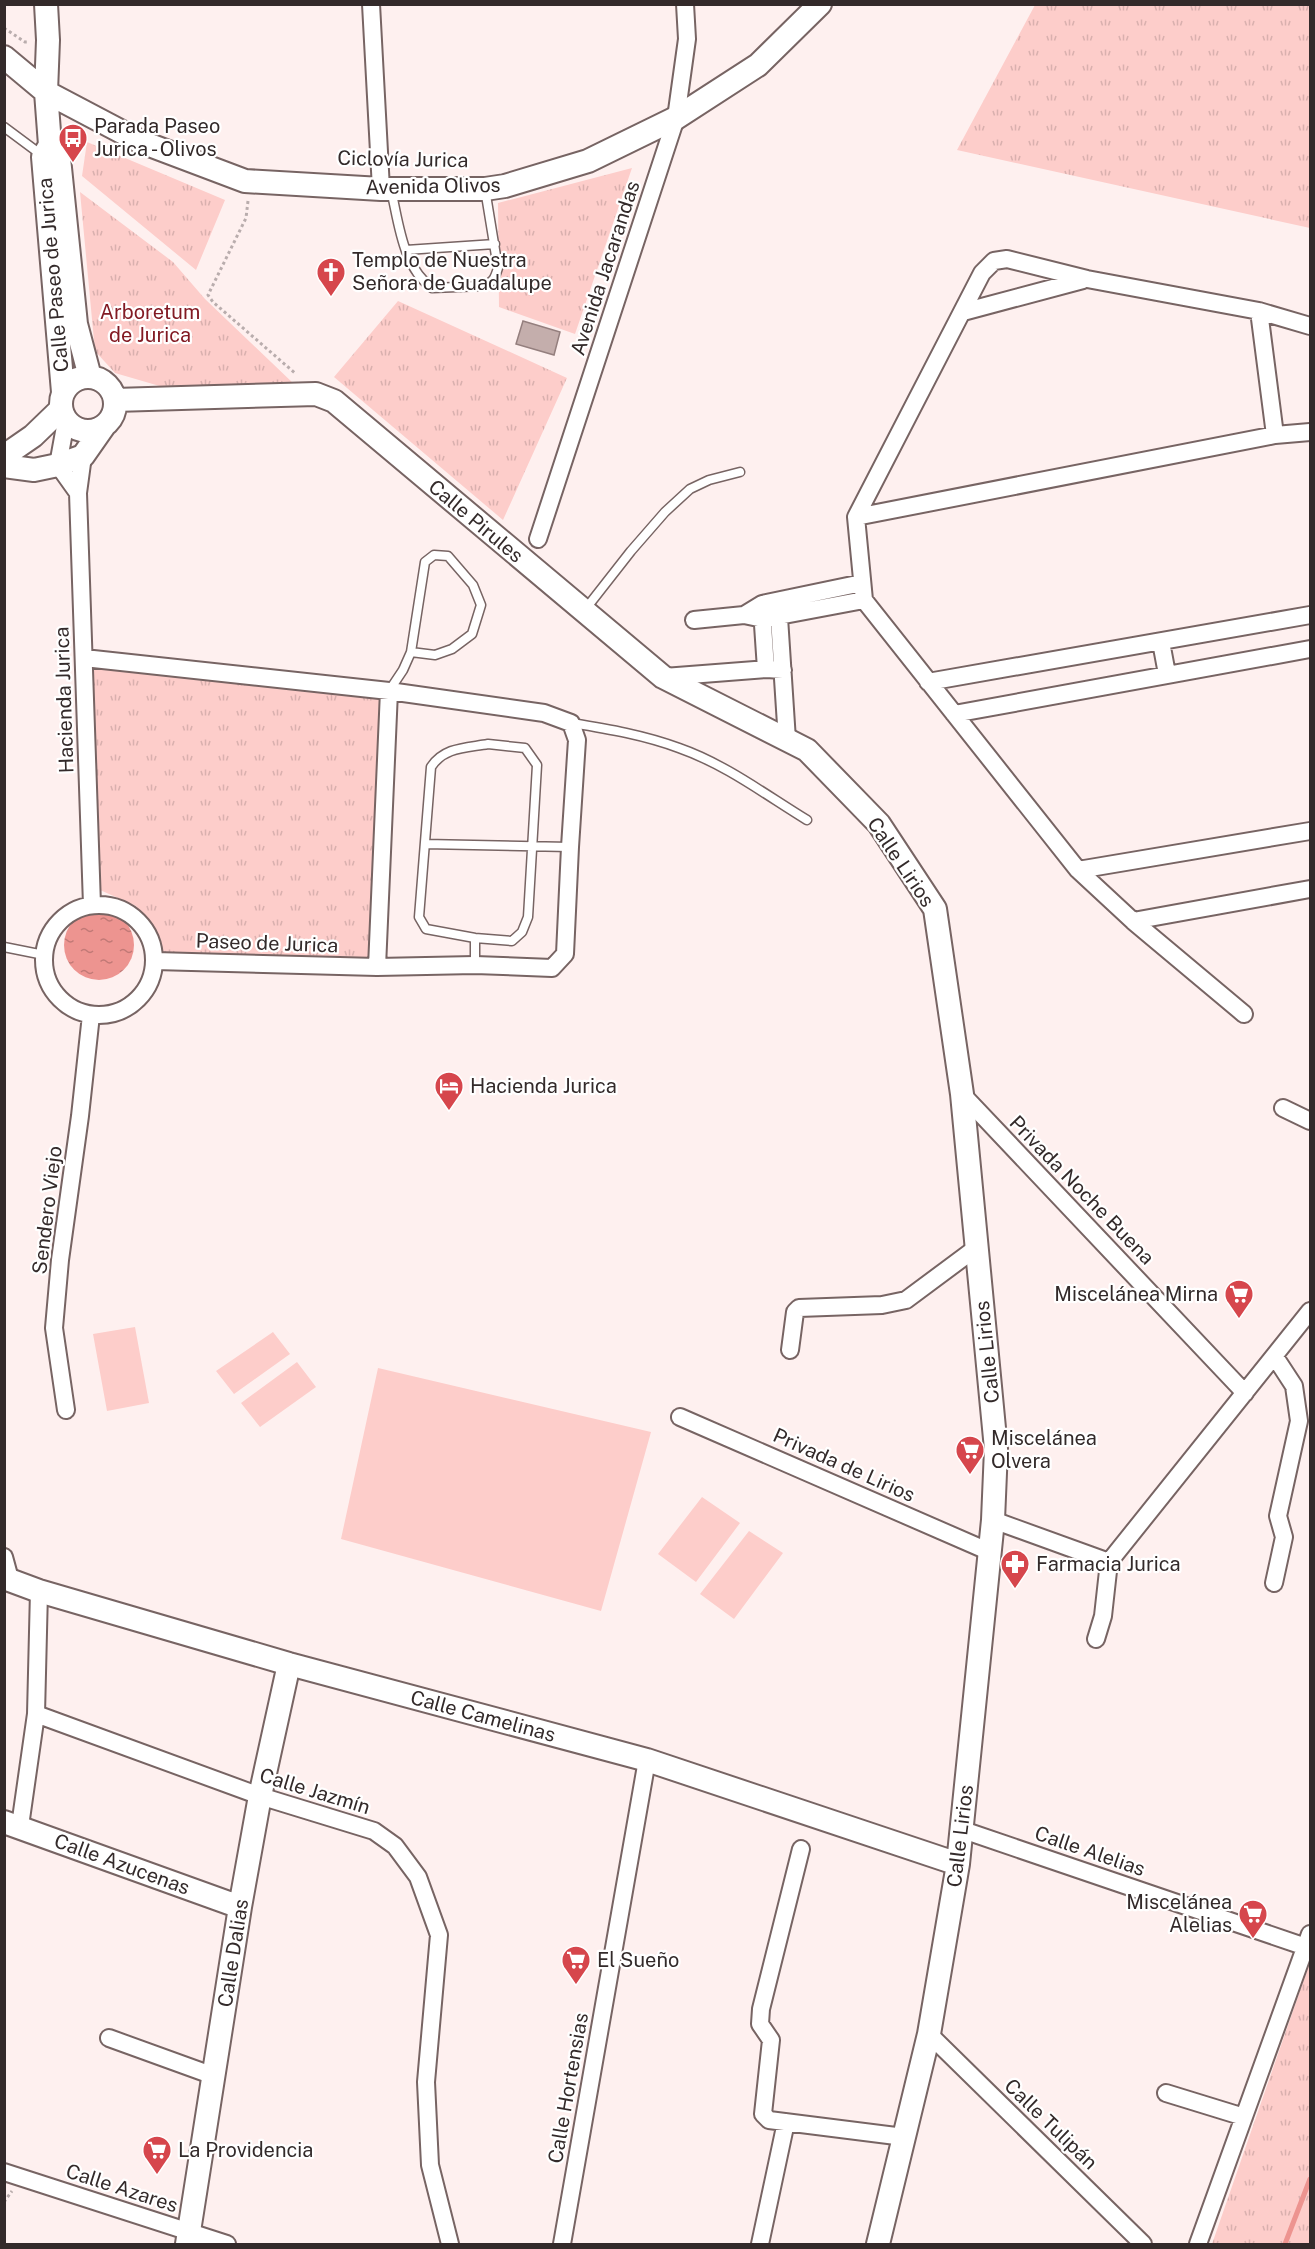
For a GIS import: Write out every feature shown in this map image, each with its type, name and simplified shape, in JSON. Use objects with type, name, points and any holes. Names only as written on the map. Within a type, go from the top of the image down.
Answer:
[{"type":"street","name":"Calle Paseo de Jurica","points":[[46,4],[48,40],[46,92],[63,407]]},
{"type":"street","points":[[371,4],[386,189]]},
{"type":"street","name":"Avenida Jacarandas","points":[[538,539],[676,118],[687,39],[685,4]]},
{"type":"street","name":"Avenida Olivos","points":[[4,57],[46,92],[139,141],[246,181],[386,189],[485,189],[505,186],[588,161],[676,118],[758,65],[820,4]]},
{"type":"street","name":"Calle Paseo de Jurica","points":[[51,153],[76,324],[90,376]]},
{"type":"street","points":[[1244,1014],[1132,921],[1078,870],[928,682],[863,591],[856,517],[981,273],[994,261],[1007,259],[1087,279],[1259,311],[1311,326]]},
{"type":"street","points":[[963,312],[1087,279]]},
{"type":"street","points":[[1259,311],[1275,435]]},
{"type":"street","points":[[4,466],[34,470],[58,465],[83,456],[111,419],[115,410],[116,400],[111,388],[101,380],[90,376],[74,380],[63,407],[58,465],[78,493]]},
{"type":"street","name":"Calle Pirules","points":[[116,400],[316,394],[334,401],[663,677],[797,745]]},
{"type":"street","points":[[63,407],[77,430],[91,432],[105,426]]},
{"type":"street","points":[[4,456],[33,436],[63,407]]},
{"type":"street","points":[[856,517],[1275,435],[1311,432]]},
{"type":"street","name":"Hacienda Jurica","points":[[83,456],[78,493],[92,905]]},
{"type":"street","points":[[694,620],[744,615],[863,591]]},
{"type":"street","points":[[771,610],[774,669],[797,745]]},
{"type":"street","points":[[928,682],[1311,615]]},
{"type":"street","points":[[1161,642],[1167,674]]},
{"type":"street","points":[[954,714],[1311,649]]},
{"type":"street","points":[[84,658],[389,691],[544,713],[571,723]]},
{"type":"street","points":[[663,677],[774,669]]},
{"type":"street","points":[[377,967],[389,691]]},
{"type":"street","name":"Paseo de Jurica","points":[[155,961],[377,967],[475,965],[552,968],[565,954],[577,741],[571,723]]},
{"type":"street","name":"Calle Lirios","points":[[797,745],[879,824],[935,909],[962,1094],[996,1449],[993,1520],[958,1864],[929,2034],[878,2244]]},
{"type":"street","points":[[1078,870],[1311,831]]},
{"type":"street","points":[[1132,921],[1311,889]]},
{"type":"street","points":[[92,905],[108,905],[123,909],[136,918],[146,930],[153,945],[155,961],[153,976],[146,991],[136,1003],[107,1016],[76,1011],[62,1002],[52,990],[46,975],[44,955],[53,929],[63,917],[76,909],[92,905]]},
{"type":"street","name":"Sendero Viejo","points":[[66,1410],[54,1328],[60,1260],[91,1015]]},
{"type":"street","name":"Privada Noche Buena","points":[[962,1094],[1245,1393]]},
{"type":"street","points":[[1283,1108],[1311,1121]]},
{"type":"street","points":[[790,1350],[795,1312],[799,1308],[882,1305],[906,1300],[976,1248]]},
{"type":"street","points":[[1096,1639],[1103,1616],[1109,1562],[1311,1311]]},
{"type":"street","points":[[1274,1583],[1284,1537],[1278,1516],[1299,1421],[1294,1386],[1275,1357]]},
{"type":"street","name":"Privada de Lirios","points":[[680,1417],[990,1552]]},
{"type":"street","points":[[993,1520],[1109,1562]]},
{"type":"street","points":[[4,1557],[7,1578]]},
{"type":"street","name":"Calle Camelinas","points":[[7,1578],[39,1591],[289,1664],[647,1760],[958,1864]]},
{"type":"street","points":[[12,1824],[36,1714],[39,1591]]},
{"type":"street","name":"Calle Dalias","points":[[188,2238],[240,1907],[260,1796],[289,1664]]},
{"type":"street","name":"Calle Jazmín","points":[[36,1714],[260,1796],[374,1831],[395,1846],[418,1877],[439,1935],[426,2082],[430,2165],[450,2244]]},
{"type":"street","name":"Calle Hortensias","points":[[562,2244],[647,1760]]},
{"type":"street","name":"Calle Azucenas","points":[[12,1824],[240,1907]]},
{"type":"street","name":"Calle Alelias","points":[[963,1830],[1308,1940]]},
{"type":"street","points":[[801,1849],[761,2009],[760,2024],[771,2040],[763,2114],[769,2120],[904,2138]]},
{"type":"street","points":[[1198,2244],[1308,1940]]},
{"type":"street","name":"Calle Tulipán","points":[[929,2034],[1143,2244]]},
{"type":"street","points":[[109,2038],[214,2076]]},
{"type":"street","points":[[1166,2093],[1244,2117]]},
{"type":"street","points":[[760,2244],[786,2122]]},
{"type":"street","name":"Calle Azares","points":[[4,2172],[188,2238],[227,2244]]},
{"type":"lane","points":[[4,127],[51,153]]},
{"type":"lane","points":[[386,189],[406,250],[416,272],[422,281],[432,288],[483,285],[489,284],[495,278],[498,268],[485,189]]},
{"type":"lane","points":[[406,250],[495,244]]},
{"type":"lane","points":[[584,612],[631,551],[665,512],[690,489],[709,480],[740,472]]},
{"type":"lane","points":[[389,691],[403,670],[411,652],[425,562],[434,555],[448,556],[473,585],[481,605],[472,634],[453,649],[435,655],[411,652]]},
{"type":"lane","points":[[571,723],[622,731],[681,748],[727,771],[807,820]]},
{"type":"lane","points":[[488,744],[525,748],[537,765],[533,846],[528,917],[522,932],[512,940],[475,938],[426,929],[419,917],[431,767],[437,758],[447,751],[488,744]]},
{"type":"lane","points":[[425,844],[570,846]]},
{"type":"lane","points":[[475,938],[475,965]]},
{"type":"lane","points":[[4,947],[44,955]]},
{"type":"path","points":[[4,28],[26,42],[48,40]]},
{"type":"path","points":[[252,181],[246,218],[208,295],[213,302],[307,383],[310,394]]},
{"type":"green space","points":[[1035,5],[1310,5],[1310,228],[957,150]]},
{"type":"green space","points":[[87,142],[225,200],[196,270],[82,176]]},
{"type":"green space","points":[[632,168],[575,334],[499,307],[498,203]]},
{"type":"green space","name":"Arboretum de Jurica","points":[[80,192],[173,262],[205,299],[294,384],[289,387],[163,387],[115,373],[95,351]]},
{"type":"green space","points":[[398,301],[567,378],[503,520],[334,377]]},
{"type":"green space","points":[[90,665],[382,699],[370,959],[164,953],[136,906],[100,890]]},
{"type":"green space","points":[[135,1327],[149,1403],[107,1411],[93,1334]]},
{"type":"green space","points":[[273,1332],[290,1354],[234,1394],[216,1371]]},
{"type":"green space","points":[[297,1362],[316,1387],[260,1427],[241,1403]]},
{"type":"green space","points":[[378,1368],[651,1432],[601,1611],[341,1539]]},
{"type":"green space","points":[[702,1497],[740,1523],[696,1582],[658,1554]]},
{"type":"green space","points":[[749,1531],[783,1553],[734,1619],[700,1594]]},
{"type":"green space","points":[[1310,1962],[1310,2244],[1212,2244]]},
{"type":"water","points":[[99,910],[118,916],[128,926],[134,945],[128,964],[118,974],[99,980],[80,974],[70,964],[64,945],[70,926],[80,916]]},
{"type":"building","points":[[523,321],[560,332],[554,355],[516,344]]},
{"type":"waterway","points":[[1285,2244],[1310,2179]]},
{"type":"place","name":"Parada Paseo Jurica - Olivos","points":[[73,164]]},
{"type":"place","name":"Templo de Nuestra Señora de Guadalupe","points":[[331,298]]},
{"type":"place","name":"Hacienda Jurica","points":[[449,1112]]},
{"type":"place","name":"Miscelánea Mirna","points":[[1239,1320]]},
{"type":"place","name":"Miscelánea Olvera","points":[[970,1476]]},
{"type":"place","name":"Farmacia Jurica","points":[[1015,1590]]},
{"type":"place","name":"Miscelánea Alelias","points":[[1253,1940]]},
{"type":"place","name":"El Sueño","points":[[576,1986]]},
{"type":"place","name":"La Providencia","points":[[157,2176]]}]
